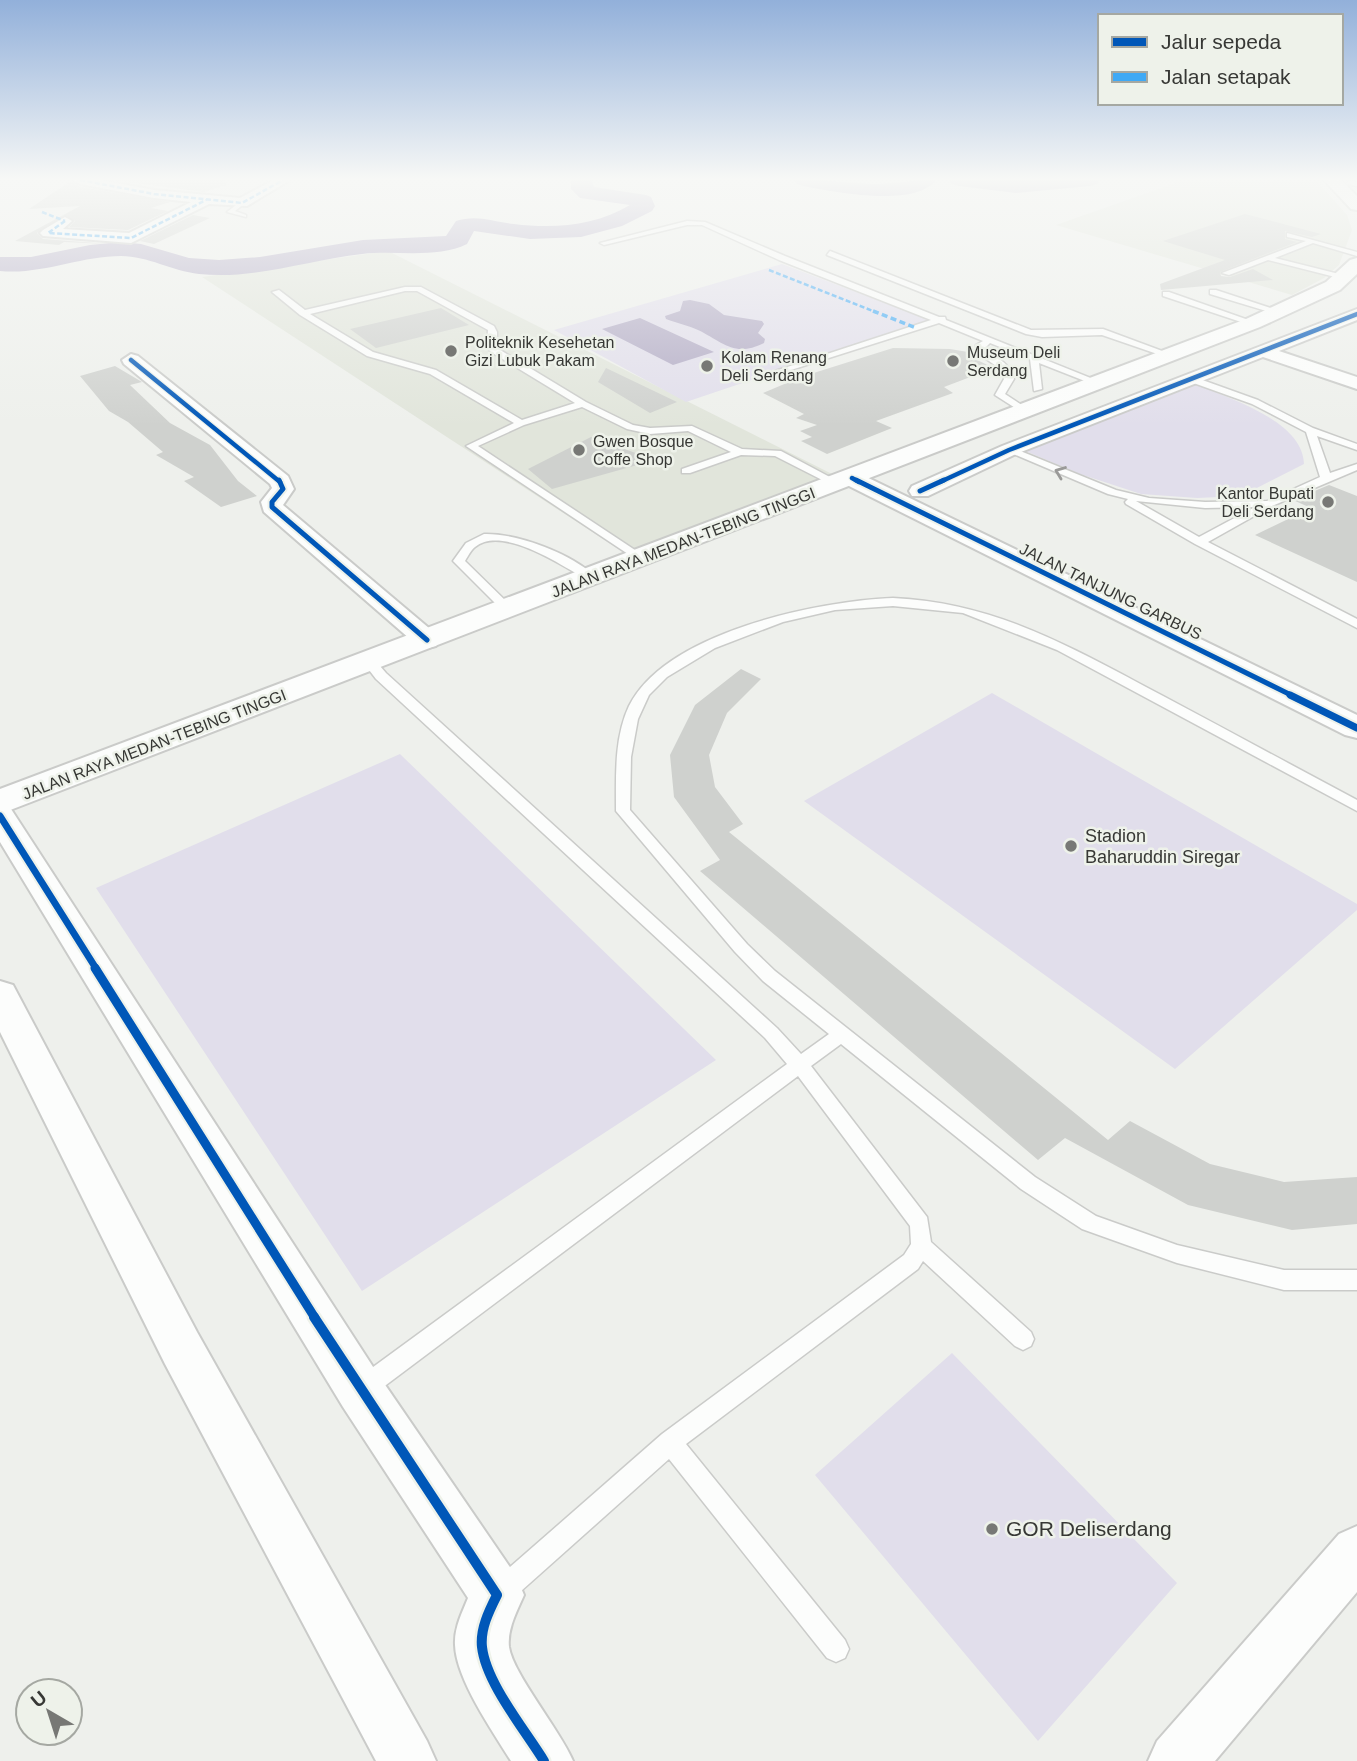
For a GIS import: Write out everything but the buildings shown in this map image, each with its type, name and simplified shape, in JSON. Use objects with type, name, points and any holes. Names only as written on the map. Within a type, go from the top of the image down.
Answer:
[{"type":"main road","name":"JALAN RAYA MEDAN-TEBING TINGGI","points":[[375,669],[427,640],[641,558],[865,479],[1031,400],[1098,383],[1253,323],[1353,276]]},
{"type":"main road","name":"JALAN RAYA MEDAN-TEBING TINGGI","points":[[1,816],[865,479],[1297,317],[1353,276]]},
{"type":"main road","name":"JALAN TANJUNG GARBUS","points":[[865,479],[920,491],[1357,704]]},
{"type":"main road","name":"JALAN TANJUNG GARBUS","points":[[865,479],[1357,728]]},
{"type":"street","points":[[920,491],[1009,450],[1357,314]]},
{"type":"street","points":[[1292,339],[1319,348]]},
{"type":"street","points":[[1262,351],[1357,383]]},
{"type":"street","points":[[131,360],[174,397],[237,443],[280,481],[283,489],[272,502],[272,507],[427,640]]},
{"type":"street","points":[[1,816],[360,1390],[497,1595],[485,1618],[482,1648],[494,1677],[544,1761]]},
{"type":"street","points":[[0,995],[181,1348],[407,1761]]},
{"type":"street","points":[[1177,1761],[1357,1552]]},
{"type":"lane","points":[[797,262],[1098,383]]},
{"type":"lane","points":[[853,262],[1028,332],[1103,332],[1169,355]]},
{"type":"lane","points":[[1226,273],[1256,262]]},
{"type":"lane","points":[[1288,262],[1353,276]]},
{"type":"lane","points":[[303,313],[405,289],[418,289],[491,328],[491,347],[583,404],[638,429],[689,428],[740,452]]},
{"type":"lane","points":[[276,292],[303,313],[370,354],[433,372],[521,423]]},
{"type":"lane","points":[[1213,292],[1279,312]]},
{"type":"lane","points":[[1166,294],[1253,323]]},
{"type":"lane","points":[[961,313],[972,309]]},
{"type":"lane","points":[[775,374],[950,316]]},
{"type":"lane","points":[[990,340],[979,347],[979,351],[1007,370],[1009,379],[1000,395],[1031,400],[1034,358]]},
{"type":"lane","points":[[1191,379],[1255,402],[1310,430],[1357,447]]},
{"type":"lane","points":[[583,404],[521,423],[471,446],[641,558]]},
{"type":"lane","points":[[1310,430],[1326,478]]},
{"type":"lane","points":[[1009,450],[1112,492],[1199,542],[1357,624]]},
{"type":"lane","points":[[686,471],[740,452],[777,453],[865,479]]},
{"type":"lane","points":[[1199,542],[1269,504],[1357,467]]},
{"type":"lane","points":[[1112,492],[1149,500],[1205,505],[1269,504]]},
{"type":"lane","points":[[508,609],[459,561],[464,550],[475,541],[502,535],[523,542],[590,577]]},
{"type":"lane","points":[[1355,803],[1188,717],[1061,647],[954,608],[898,601],[838,605],[765,622],[689,655],[657,678],[636,705],[624,747],[623,811],[741,948],[769,976],[1028,1183],[1089,1223],[1177,1254],[1284,1280],[1357,1280]]},
{"type":"lane","points":[[375,669],[771,1033],[801,1067],[920,1223],[921,1246],[911,1262],[670,1442],[497,1595]]},
{"type":"lane","points":[[360,1390],[801,1067],[841,1034]]},
{"type":"lane","points":[[921,1246],[1023,1339]]},
{"type":"lane","points":[[670,1442],[836,1649]]},
{"type":"shaded area","name":"Politeknik Kesehetan Gizi Lubuk Pakam","points":[[308,262],[410,262],[832,474],[626,554],[202,277]]},
{"type":"shaded area","points":[[1181,262],[1340,262],[1324,278],[1292,295]]},
{"type":"shaded area","name":"Kolam Renang Deli Serdang","points":[[782,264],[930,320],[686,402],[554,330]]},
{"type":"shaded area","points":[[683,301],[709,304],[724,315],[762,321],[764,324],[758,333],[765,339],[764,343],[737,349],[694,328],[666,319],[665,316],[680,311]]},
{"type":"shaded area","points":[[640,318],[714,352],[673,365],[602,329]]},
{"type":"shaded area","points":[[1193,383],[1244,404],[1278,423],[1291,435],[1300,449],[1304,464],[1241,496],[1197,498],[1141,494],[1080,474],[1023,450]]},
{"type":"shaded area","points":[[992,693],[1357,904],[1357,910],[1175,1069],[804,801]]},
{"type":"shaded area","points":[[400,754],[716,1060],[362,1291],[96,888]]},
{"type":"shaded area","name":"GOR Deliserdang","points":[[952,1353],[1177,1583],[1038,1741],[815,1475]]},
{"type":"waterway","points":[[0,264],[45,262]]},
{"type":"waterway","points":[[176,262],[219,268],[271,262]]},
{"type":"marked path","points":[[769,270],[916,328]]},
{"type":"cycle path","points":[[920,491],[1009,450],[1357,314]]},
{"type":"cycle path","points":[[131,360],[280,481],[283,489],[272,502],[272,507],[427,640]]},
{"type":"cycle path","points":[[852,478],[1357,728]]},
{"type":"cycle path","points":[[0,816],[360,1390],[497,1595],[488,1613],[483,1633],[485,1659],[490,1673],[544,1761]]},
{"type":"place","name":"Politeknik Kesehetan Gizi Lubuk Pakam","points":[[451,351]]},
{"type":"place","name":"Museum Deli Serdang","points":[[953,361]]},
{"type":"place","name":"Kolam Renang Deli Serdang","points":[[707,366]]},
{"type":"place","name":"Gwen Bosque Coffe Shop","points":[[579,450]]},
{"type":"place","name":"Kantor Bupati Deli Serdang","points":[[1328,502]]},
{"type":"place","name":"Stadion Baharuddin Siregar","points":[[1071,846]]},
{"type":"place","name":"GOR Deliserdang","points":[[992,1529]]}]
